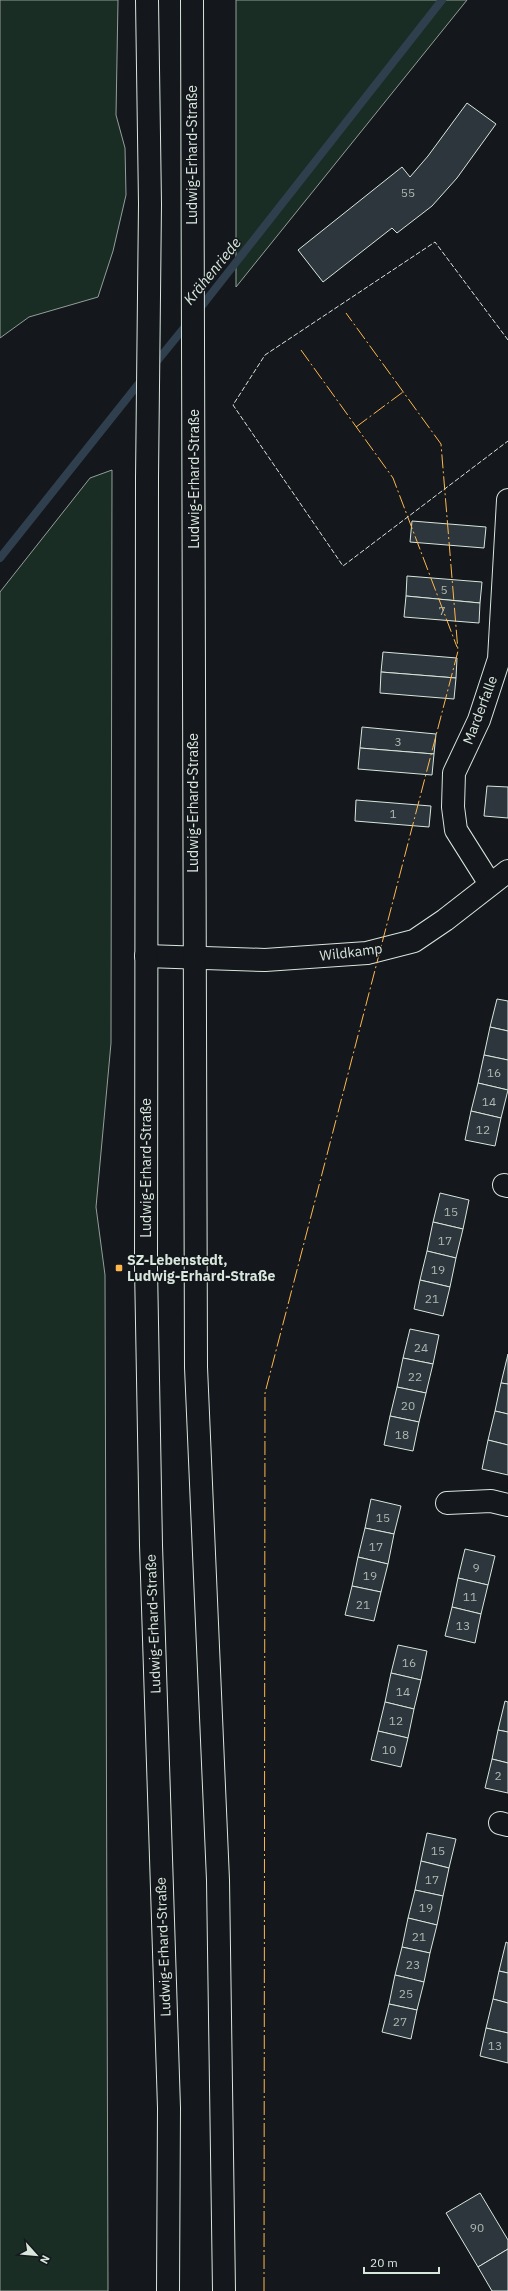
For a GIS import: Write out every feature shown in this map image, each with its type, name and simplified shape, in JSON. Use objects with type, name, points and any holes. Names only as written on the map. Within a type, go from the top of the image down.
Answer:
[{"type":"main road","name":"Ludwig-Erhard-Straße","points":[[147,0],[150,204],[147,402],[146,1267],[150,1545],[169,2108],[168,2291]]},
{"type":"main road","name":"Ludwig-Erhard-Straße","points":[[192,0],[196,1366],[218,1880],[224,2291]]},
{"type":"main road","name":"Marderfalle","points":[[490,884],[456,830],[453,807],[454,774],[479,720],[499,659],[508,500]]},
{"type":"main road","name":"Wildkamp","points":[[194,958],[265,960],[367,953],[414,941],[445,920],[508,871]]},
{"type":"main road","points":[[146,956],[194,958]]},
{"type":"main road","points":[[447,1503],[490,1501],[508,1505]]},
{"type":"green space","points":[[0,0],[118,0],[116,115],[125,148],[126,195],[113,251],[98,297],[29,317],[0,338]]},
{"type":"green space","points":[[236,0],[467,0],[236,287]]},
{"type":"green space","points":[[112,470],[111,1043],[96,1207],[105,1275],[108,2291],[0,2291],[0,592],[90,478]]},
{"type":"building","points":[[467,103],[496,124],[457,178],[432,206],[397,233],[392,228],[323,282],[298,250],[402,167],[410,177],[428,156]]},
{"type":"building","points":[[412,521],[486,527],[484,548],[410,542]]},
{"type":"building","points":[[407,576],[482,582],[480,603],[406,596]]},
{"type":"building","points":[[406,596],[480,603],[479,623],[404,617]]},
{"type":"building","points":[[383,652],[457,658],[456,678],[381,672]]},
{"type":"building","points":[[381,672],[456,678],[454,699],[380,693]]},
{"type":"building","points":[[362,727],[436,734],[434,754],[360,748]]},
{"type":"building","points":[[360,748],[434,754],[432,775],[358,769]]},
{"type":"building","points":[[487,786],[508,787],[508,818],[484,816]]},
{"type":"building","points":[[356,800],[431,806],[429,827],[355,821]]},
{"type":"building","points":[[497,999],[508,1001],[508,1031],[490,1027]]},
{"type":"building","points":[[490,1027],[508,1031],[508,1060],[484,1055]]},
{"type":"building","points":[[484,1055],[508,1060],[508,1090],[478,1083]]},
{"type":"building","points":[[478,1083],[508,1090],[501,1118],[471,1111]]},
{"type":"building","points":[[471,1111],[501,1118],[495,1146],[465,1140]]},
{"type":"building","points":[[440,1193],[469,1200],[463,1229],[433,1222]]},
{"type":"building","points":[[433,1222],[463,1229],[456,1258],[427,1251]]},
{"type":"building","points":[[427,1251],[456,1258],[450,1287],[420,1280]]},
{"type":"building","points":[[420,1280],[450,1287],[443,1316],[414,1309]]},
{"type":"building","points":[[410,1329],[439,1335],[433,1364],[403,1358]]},
{"type":"building","points":[[508,1354],[508,1384],[501,1383]]},
{"type":"building","points":[[403,1358],[433,1364],[426,1393],[397,1387]]},
{"type":"building","points":[[501,1383],[508,1384],[508,1414],[495,1411]]},
{"type":"building","points":[[397,1387],[426,1393],[419,1422],[390,1416]]},
{"type":"building","points":[[495,1411],[508,1414],[508,1445],[488,1440]]},
{"type":"building","points":[[390,1416],[419,1422],[413,1451],[384,1445]]},
{"type":"building","points":[[488,1440],[508,1445],[508,1475],[482,1469]]},
{"type":"building","points":[[371,1499],[401,1506],[394,1534],[365,1528]]},
{"type":"building","points":[[365,1528],[394,1534],[388,1564],[358,1557]]},
{"type":"building","points":[[465,1549],[495,1556],[488,1585],[458,1578]]},
{"type":"building","points":[[358,1557],[388,1564],[381,1592],[352,1586]]},
{"type":"building","points":[[458,1578],[488,1585],[481,1614],[452,1607]]},
{"type":"building","points":[[352,1586],[381,1592],[374,1621],[345,1615]]},
{"type":"building","points":[[452,1607],[481,1614],[475,1643],[445,1636]]},
{"type":"building","points":[[398,1645],[427,1651],[421,1680],[391,1673]]},
{"type":"building","points":[[391,1673],[421,1680],[414,1709],[385,1702]]},
{"type":"building","points":[[505,1701],[508,1702],[508,1732],[498,1730]]},
{"type":"building","points":[[385,1702],[414,1709],[408,1738],[378,1731]]},
{"type":"building","points":[[498,1730],[508,1732],[508,1763],[492,1759]]},
{"type":"building","points":[[378,1731],[408,1738],[401,1767],[371,1760]]},
{"type":"building","points":[[492,1759],[508,1763],[508,1793],[485,1788]]},
{"type":"building","points":[[427,1833],[456,1839],[449,1868],[421,1861]]},
{"type":"building","points":[[421,1861],[449,1868],[443,1896],[415,1890]]},
{"type":"building","points":[[415,1890],[443,1896],[437,1925],[408,1918]]},
{"type":"building","points":[[408,1918],[437,1925],[430,1953],[402,1947]]},
{"type":"building","points":[[506,1942],[508,1943],[508,1973],[499,1971]]},
{"type":"building","points":[[402,1947],[430,1953],[424,1982],[395,1975]]},
{"type":"building","points":[[499,1971],[508,1973],[508,2003],[493,1999]]},
{"type":"building","points":[[395,1975],[424,1982],[417,2010],[389,2004]]},
{"type":"building","points":[[493,1999],[508,2003],[508,2033],[486,2028]]},
{"type":"building","points":[[389,2004],[417,2010],[411,2039],[382,2032]]},
{"type":"building","points":[[486,2028],[508,2033],[508,2063],[480,2056]]},
{"type":"building","points":[[480,2193],[508,2240],[508,2249],[478,2267],[446,2213]]},
{"type":"building","points":[[508,2249],[508,2291],[492,2291],[478,2267]]},
{"type":"waterway","name":"Krähenriede","points":[[197,312],[442,0]]},
{"type":"waterway","name":"Krähenriede","points":[[153,366],[188,323]]},
{"type":"waterway","name":"Krähenriede","points":[[0,558],[144,377]]},
{"type":"fence","points":[[508,340],[435,242],[265,355],[233,405],[343,566],[508,441]]},
{"type":"power","points":[[264,2291],[265,1393],[458,651],[441,444],[346,313]]},
{"type":"power","points":[[301,350],[393,478],[457,647]]},
{"type":"power","points":[[356,427],[403,392]]},
{"type":"place","name":"SZ-Lebenstedt, Ludwig-Erhard-Straße","points":[[119,1268]]}]
